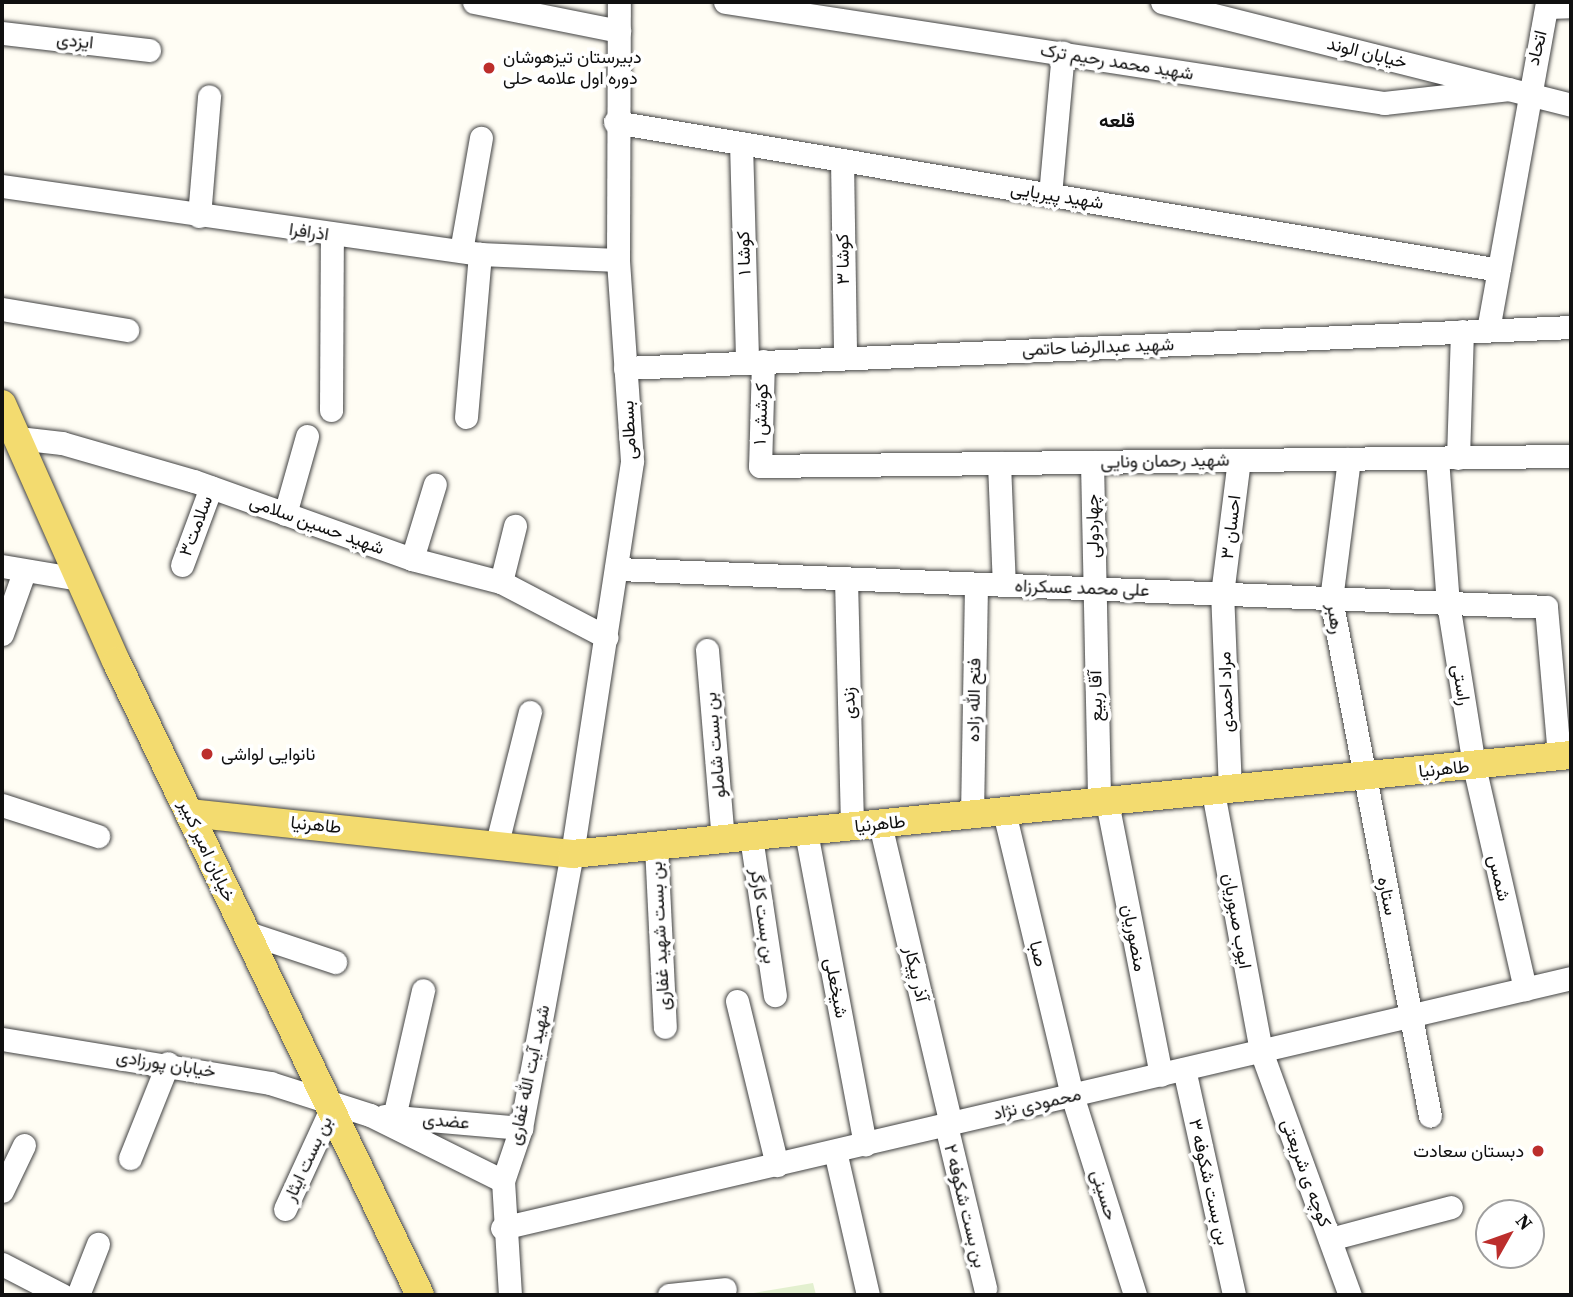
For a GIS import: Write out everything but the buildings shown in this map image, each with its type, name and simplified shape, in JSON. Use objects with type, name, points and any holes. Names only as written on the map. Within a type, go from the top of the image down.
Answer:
[{"type":"main road","name":"خیابان امیر کبیر","points":[[2,404],[79,579],[420,1295]]},
{"type":"main road","name":"طاهرنیا","points":[[189,813],[497,843],[572,854],[1565,756]]},
{"type":"street","points":[[474,2],[619,31]]},
{"type":"street","name":"بسطامی","points":[[572,854],[618,569],[632,461],[618,260],[615,122],[619,2]]},
{"type":"street","name":"شهید محمد رحیم ترک","points":[[725,2],[1384,103],[1519,92]]},
{"type":"street","name":"خیابان الوند","points":[[1162,2],[1571,105]]},
{"type":"street","points":[[1547,4],[1571,6]]},
{"type":"street","name":"اتحاد","points":[[1488,330],[1499,270],[1519,92],[1547,4]]},
{"type":"street","name":"ایزدی","points":[[2,33],[149,50]]},
{"type":"street","points":[[1050,195],[1063,54]]},
{"type":"street","points":[[200,216],[209,96]]},
{"type":"street","name":"شهید پیریایی","points":[[615,122],[1499,270]]},
{"type":"street","points":[[467,417],[471,253],[481,138]]},
{"type":"street","name":"کوشا ۱","points":[[741,143],[755,362]]},
{"type":"street","name":"کوشا ۳","points":[[842,160],[845,358]]},
{"type":"street","name":"اذرافرا","points":[[2,187],[332,236],[471,253],[618,260]]},
{"type":"street","points":[[331,410],[332,236]]},
{"type":"street","points":[[2,309],[127,330]]},
{"type":"street","name":"شهید عبدالرضا حاتمی","points":[[625,368],[1571,327]]},
{"type":"street","name":"راستی","points":[[1462,331],[1448,458],[1448,603],[1474,766]]},
{"type":"street","name":"کوشش ۱","points":[[755,362],[760,466]]},
{"type":"street","points":[[285,514],[307,436]]},
{"type":"street","name":"شهید حسین سلامی","points":[[18,438],[62,443],[211,487],[412,559],[501,582],[606,637]]},
{"type":"street","name":"شهید رحمان ونایی","points":[[760,466],[1571,456]]},
{"type":"street","name":"رهبر","points":[[1349,459],[1331,599],[1361,777]]},
{"type":"street","name":"احسان ۳","points":[[1222,594],[1239,460]]},
{"type":"street","name":"چهاردولی","points":[[1092,462],[1094,589]]},
{"type":"street","points":[[999,463],[1004,585]]},
{"type":"street","points":[[412,559],[435,484]]},
{"type":"street","name":"سلامت۳","points":[[181,565],[211,487]]},
{"type":"street","points":[[501,582],[515,526]]},
{"type":"street","points":[[2,566],[23,575],[79,579]]},
{"type":"street","name":"علی محمد عسکرزاه","points":[[618,569],[1546,607],[1565,756]]},
{"type":"street","points":[[2,634],[23,575]]},
{"type":"street","name":"زندی","points":[[846,579],[852,827]]},
{"type":"street","name":"فتح الله زاده","points":[[972,815],[976,584]]},
{"type":"street","name":"آقا ربیع","points":[[1094,589],[1103,803]]},
{"type":"street","name":"مراد احمدی","points":[[1222,594],[1222,791]]},
{"type":"street","name":"بن بست شاملو","points":[[707,650],[737,838]]},
{"type":"street","points":[[497,843],[530,712]]},
{"type":"street","name":"شمس","points":[[1474,766],[1525,989]]},
{"type":"street","name":"ستاره","points":[[1361,777],[1412,1016],[1430,1116]]},
{"type":"street","name":"ایوب صبوریان","points":[[1222,791],[1261,1051]]},
{"type":"street","name":"منصوریان","points":[[1103,803],[1161,1075]]},
{"type":"street","points":[[2,805],[98,836]]},
{"type":"street","name":"صبا","points":[[1004,812],[1072,1095]]},
{"type":"street","name":"آذر پیکار","points":[[880,824],[949,1125]]},
{"type":"street","name":"شیخعلی","points":[[806,832],[865,1144]]},
{"type":"street","name":"بن بست کارگر","points":[[737,838],[775,995]]},
{"type":"street","name":"بن بست شهید غفاری","points":[[656,846],[665,1027]]},
{"type":"street","name":"شهید آیت الله غفاری","points":[[510,1295],[502,1228],[503,1181],[522,1128],[572,854]]},
{"type":"street","points":[[245,932],[335,962]]},
{"type":"street","name":"محمودی نژاد","points":[[502,1228],[1571,978]]},
{"type":"street","points":[[394,1117],[423,990]]},
{"type":"street","points":[[737,1001],[777,1165]]},
{"type":"street","name":"خیابان پورزادی","points":[[2,1039],[168,1063],[270,1083],[329,1106]]},
{"type":"street","name":"کوچه ی شریعتی","points":[[1261,1051],[1350,1295]]},
{"type":"street","points":[[130,1158],[168,1063]]},
{"type":"street","name":"بن بست شکوفه ۳","points":[[1184,1069],[1234,1295]]},
{"type":"street","name":"حسینی","points":[[1072,1095],[1135,1295]]},
{"type":"street","name":"عضدی","points":[[329,1106],[370,1115],[522,1128]]},
{"type":"street","name":"بن بست ایثار","points":[[285,1209],[329,1106]]},
{"type":"street","name":"عضدی","points":[[370,1115],[503,1181]]},
{"type":"street","name":"بن بست شکوفه ۲","points":[[949,1125],[985,1288]]},
{"type":"street","points":[[2,1191],[24,1145]]},
{"type":"street","points":[[835,1151],[869,1295]]},
{"type":"street","points":[[1330,1239],[1451,1207]]},
{"type":"street","points":[[78,1295],[98,1244]]},
{"type":"street","points":[[2,1264],[62,1295]]},
{"type":"street","points":[[669,1295],[725,1289]]},
{"type":"green space","points":[[813,1283],[816,1295],[742,1295]]},
{"type":"place","name":"دبیرستان تیزهوشان دوره اول علامه حلی","points":[[489,68]]},
{"type":"place","name":"نانوایی لواشی","points":[[207,754]]},
{"type":"place","name":"دبستان سعادت","points":[[1538,1151]]},
{"type":"district","name":"قلعه","points":[[1117,121]]}]
